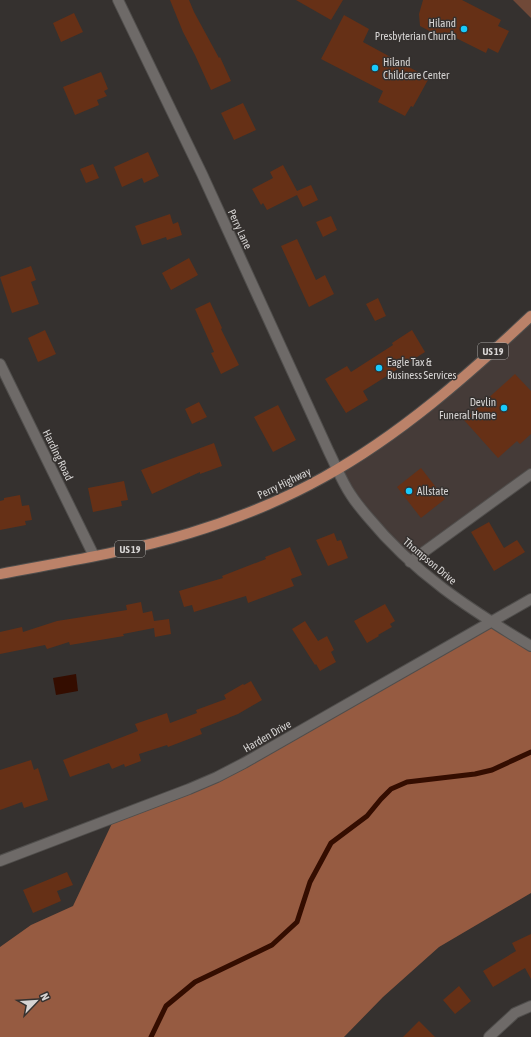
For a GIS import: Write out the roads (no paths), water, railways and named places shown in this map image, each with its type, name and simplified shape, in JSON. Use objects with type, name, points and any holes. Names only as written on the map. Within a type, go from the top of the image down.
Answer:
[{"type":"main road","name":"Perry Highway","points":[[0,574],[159,542],[257,510],[290,495],[338,469],[430,405],[480,363],[531,316]]},
{"type":"street","name":"Perry Lane","points":[[118,0],[202,174],[338,469]]},
{"type":"street","name":"Harding Road","points":[[0,364],[94,556]]},
{"type":"street","name":"Thompson Drive","points":[[338,469],[354,499],[384,536],[410,562],[448,593],[491,622],[531,646]]},
{"type":"street","points":[[410,562],[531,474]]},
{"type":"street","name":"Harden Drive","points":[[0,860],[189,789],[244,763],[531,599]]},
{"type":"street","points":[[489,1037],[515,1013],[531,1006]]},
{"type":"waterway","points":[[151,1037],[166,1006],[195,982],[272,945],[297,922],[310,882],[331,843],[367,816],[391,789],[407,782],[475,774],[492,770],[531,752]]},
{"type":"place","name":"Hiland Presbyterian Church","points":[[464,29]]},
{"type":"place","name":"Hiland Childcare Center","points":[[375,68]]},
{"type":"place","name":"Eagle Tax & Business Services","points":[[379,368]]},
{"type":"place","name":"Devlin Funeral Home","points":[[504,408]]},
{"type":"place","name":"Allstate","points":[[409,491]]}]
